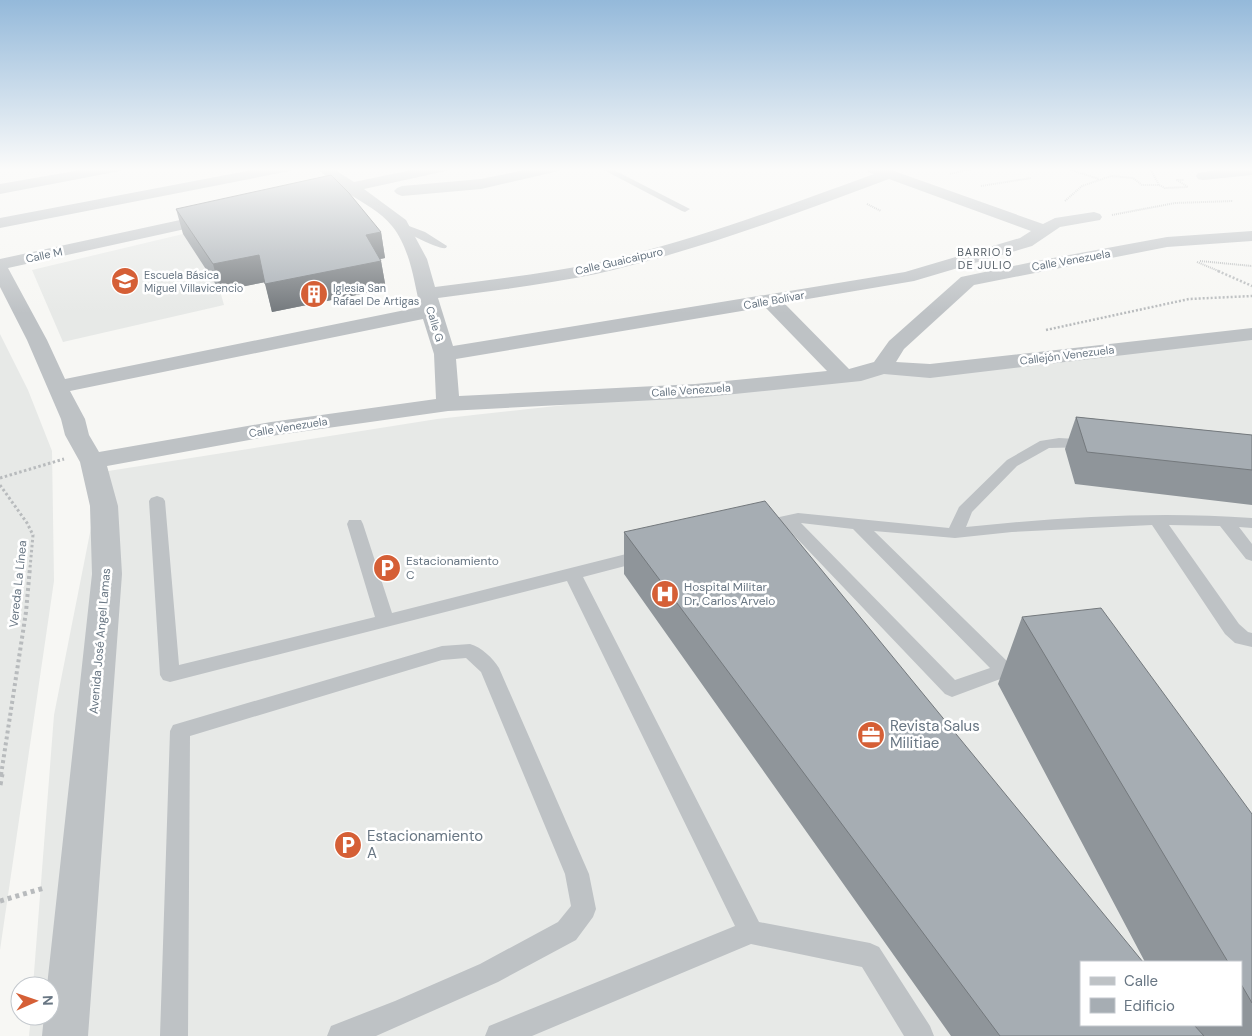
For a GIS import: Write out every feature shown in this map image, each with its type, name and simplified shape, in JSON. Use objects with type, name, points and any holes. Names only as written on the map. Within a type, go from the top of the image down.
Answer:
[{"type":"street","points":[[0,223],[34,216]]},
{"type":"street","name":"Calle M","points":[[0,264],[219,216]]},
{"type":"street","name":"Calle G","points":[[390,216],[401,226],[418,259],[445,354],[448,404]]},
{"type":"street","name":"Calle Guaicaipuro","points":[[56,387],[429,302],[595,269],[698,242],[770,216]]},
{"type":"street","points":[[1009,216],[1044,230]]},
{"type":"street","name":"Calle Bolívar","points":[[445,354],[770,301],[907,276],[1006,248],[1036,237],[1055,223],[1094,217]]},
{"type":"street","name":"Calle Venezuela","points":[[90,457],[448,404],[695,391],[861,374],[882,367],[896,345],[968,281],[1167,242],[1252,236]]},
{"type":"street","points":[[1006,248],[1042,265]]},
{"type":"street","name":"Avenida José Angel Lamas","points":[[0,270],[37,340],[56,387],[73,419],[77,435],[90,457],[104,506],[107,574],[65,1036]]},
{"type":"street","points":[[907,276],[968,281]]},
{"type":"street","points":[[770,301],[844,376]]},
{"type":"street","name":"Callejón Venezuela","points":[[882,367],[930,371],[1252,334]]},
{"type":"lane","points":[[401,226],[421,234],[442,246]]},
{"type":"lane","points":[[955,533],[965,510],[1012,464],[1046,444],[1073,442],[1103,444]]},
{"type":"lane","points":[[157,501],[170,675],[659,552]]},
{"type":"lane","points":[[746,530],[798,518],[816,518],[929,532],[955,533],[1012,527],[1157,520],[1225,521],[1252,524]]},
{"type":"lane","points":[[788,520],[952,689],[1004,670],[856,523]]},
{"type":"lane","points":[[1157,520],[1232,629],[1242,638],[1252,640]]},
{"type":"lane","points":[[1225,521],[1252,555]]},
{"type":"lane","points":[[356,524],[385,621]]},
{"type":"lane","points":[[573,574],[751,932]]},
{"type":"lane","points":[[174,1036],[180,730],[442,653],[470,650],[489,668],[577,874],[584,909],[567,931],[498,968],[352,1034]]},
{"type":"lane","points":[[499,1036],[751,932],[870,956],[920,1036]]},
{"type":"path","points":[[1024,222],[1036,216]]},
{"type":"path","points":[[1094,217],[1100,216]]},
{"type":"path","points":[[1194,261],[1252,286]]},
{"type":"path","points":[[1046,330],[1170,302],[1189,299],[1252,296]]},
{"type":"path","points":[[0,478],[90,457]]},
{"type":"path","name":"Vereda La Línea","points":[[0,485],[27,522],[33,535],[26,612],[0,785]]},
{"type":"path","points":[[0,901],[78,878]]},
{"type":"shaded area","name":"Escuela Básica Miguel Villavicencio","points":[[183,234],[220,291],[224,305],[63,342],[32,270]]},
{"type":"shaded area","name":"Hospital Militar Dr. Carlos Arvelo","points":[[1252,330],[1252,1036],[29,1036],[30,1026],[60,1026],[60,976],[34,976],[54,715],[102,472],[437,419]]},
{"type":"shaded area","points":[[0,334],[28,390],[52,451],[54,581],[0,950]]},
{"type":"building","points":[[181,216],[368,216],[381,232],[366,235],[381,261],[265,284],[259,255],[213,264]]},
{"type":"building","points":[[1076,417],[1252,435],[1252,470],[1087,452]]},
{"type":"building","points":[[765,501],[1142,961],[1080,961],[1080,1026],[1195,1026],[1204,1036],[1000,1036],[624,532]]},
{"type":"building","points":[[1101,608],[1252,814],[1252,1003],[1242,986],[1242,961],[1227,961],[1022,617]]},
{"type":"place","name":"Escuela Básica Miguel Villavicencio","points":[[125,281]]},
{"type":"place","name":"Iglesia San Rafael De Artigas","points":[[314,294]]},
{"type":"place","name":"Estacionamiento C","points":[[387,568]]},
{"type":"place","name":"Hospital Militar Dr. Carlos Arvelo","points":[[665,594]]},
{"type":"place","name":"Revista Salus Militiae","points":[[871,735]]},
{"type":"place","name":"Estacionamiento A","points":[[348,845]]},
{"type":"district","name":"BARRIO 5 DE JULIO","points":[[985,258]]}]
